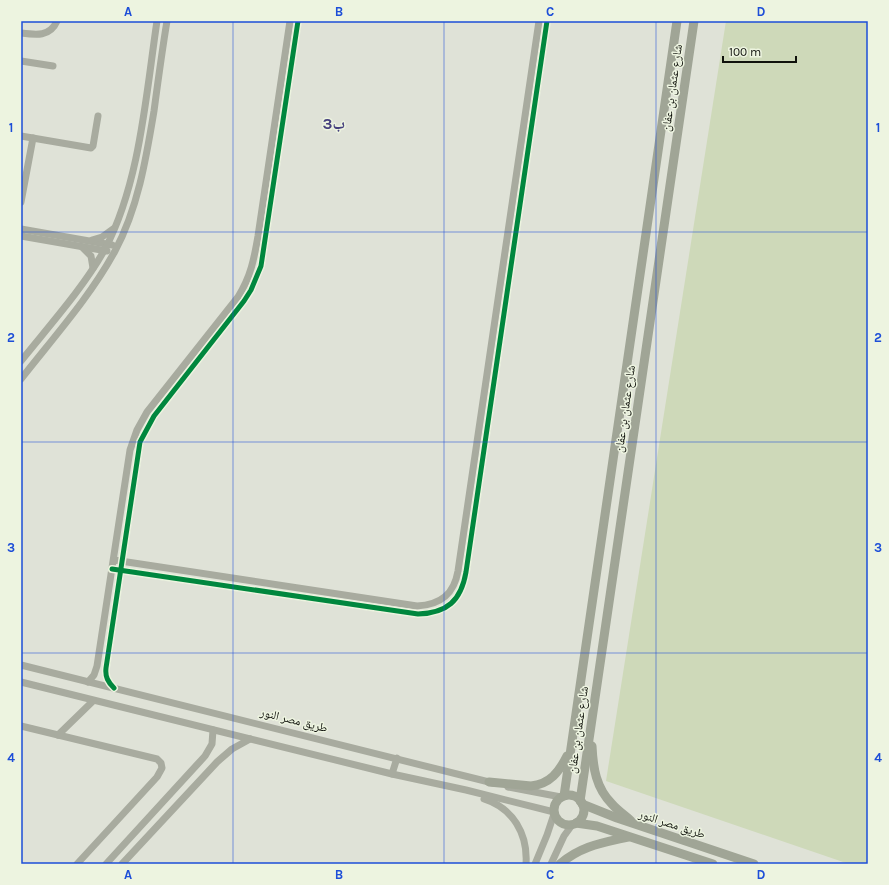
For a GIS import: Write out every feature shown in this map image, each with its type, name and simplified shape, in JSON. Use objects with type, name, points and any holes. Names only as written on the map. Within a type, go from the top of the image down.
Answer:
[{"type":"main road","name":"شارع عثمان بن عفان","points":[[563,797],[677,21]]},
{"type":"main road","name":"شارع عثمان بن عفان","points":[[581,802],[694,21]]},
{"type":"main road","points":[[660,137],[677,140]]},
{"type":"main road","points":[[591,725],[593,767],[597,781],[604,794],[613,805],[634,824]]},
{"type":"main road","points":[[489,782],[531,786],[544,783],[555,776],[571,750]]},
{"type":"main road","points":[[573,796],[581,802],[584,813],[580,821],[567,826],[559,822],[554,813],[554,805],[563,797],[573,796]]},
{"type":"main road","name":"طريق مصر النور","points":[[581,802],[634,824],[754,864]]},
{"type":"main road","points":[[574,824],[597,826],[714,864]]},
{"type":"main road","points":[[560,864],[568,857],[600,842],[629,837]]},
{"type":"street","points":[[21,32],[41,35],[51,31],[58,21]]},
{"type":"street","points":[[21,361],[93,268],[114,228],[126,196],[136,153],[157,21]]},
{"type":"street","points":[[21,379],[93,287],[116,249],[134,204],[145,162],[167,21]]},
{"type":"street","points":[[88,682],[96,671],[130,450],[137,430],[147,412],[238,296],[246,283],[252,267],[290,21]]},
{"type":"street","points":[[114,688],[106,678],[106,668],[138,451],[144,433],[154,416],[244,301],[251,290],[261,266],[298,21]]},
{"type":"street","points":[[114,560],[417,606],[428,606],[437,602],[446,597],[452,590],[457,581],[539,21]]},
{"type":"street","points":[[112,569],[418,614],[433,613],[441,610],[458,596],[462,589],[465,577],[547,21]]},
{"type":"street","points":[[21,60],[53,66]]},
{"type":"street","points":[[21,136],[90,148],[93,146],[98,116]]},
{"type":"street","points":[[21,202],[33,138]]},
{"type":"street","points":[[21,236],[84,243],[102,237],[114,228]]},
{"type":"street","points":[[21,229],[116,249]]},
{"type":"street","points":[[84,243],[91,256],[93,268]]},
{"type":"street","name":"طريق مصر النور","points":[[21,665],[397,758],[522,791],[563,797]]},
{"type":"street","points":[[21,682],[392,774],[466,790],[554,813],[548,835],[535,864]]},
{"type":"street","points":[[58,735],[93,701]]},
{"type":"street","points":[[21,726],[157,760],[161,763],[162,768],[157,777],[77,864]]},
{"type":"street","points":[[106,864],[205,756],[212,744],[213,730]]},
{"type":"street","points":[[122,864],[217,762],[232,749],[250,739]]},
{"type":"street","points":[[392,774],[397,758]]},
{"type":"street","points":[[466,790],[478,797],[491,801],[502,807],[512,816],[519,826],[524,838],[527,851],[526,864]]},
{"type":"street","points":[[551,864],[564,836],[574,824]]},
{"type":"street","points":[[128,858],[134,864]]},
{"type":"green space","points":[[726,21],[868,21],[868,864],[849,864],[606,781]]},
{"type":"cycle path","points":[[114,688],[107,679],[106,668],[140,442],[154,416],[244,301],[251,290],[261,266],[298,21]]},
{"type":"cycle path","points":[[112,569],[418,614],[445,608],[456,598],[464,582],[466,572],[547,21]]},
{"type":"district","name":"ب3","points":[[334,123]]}]
